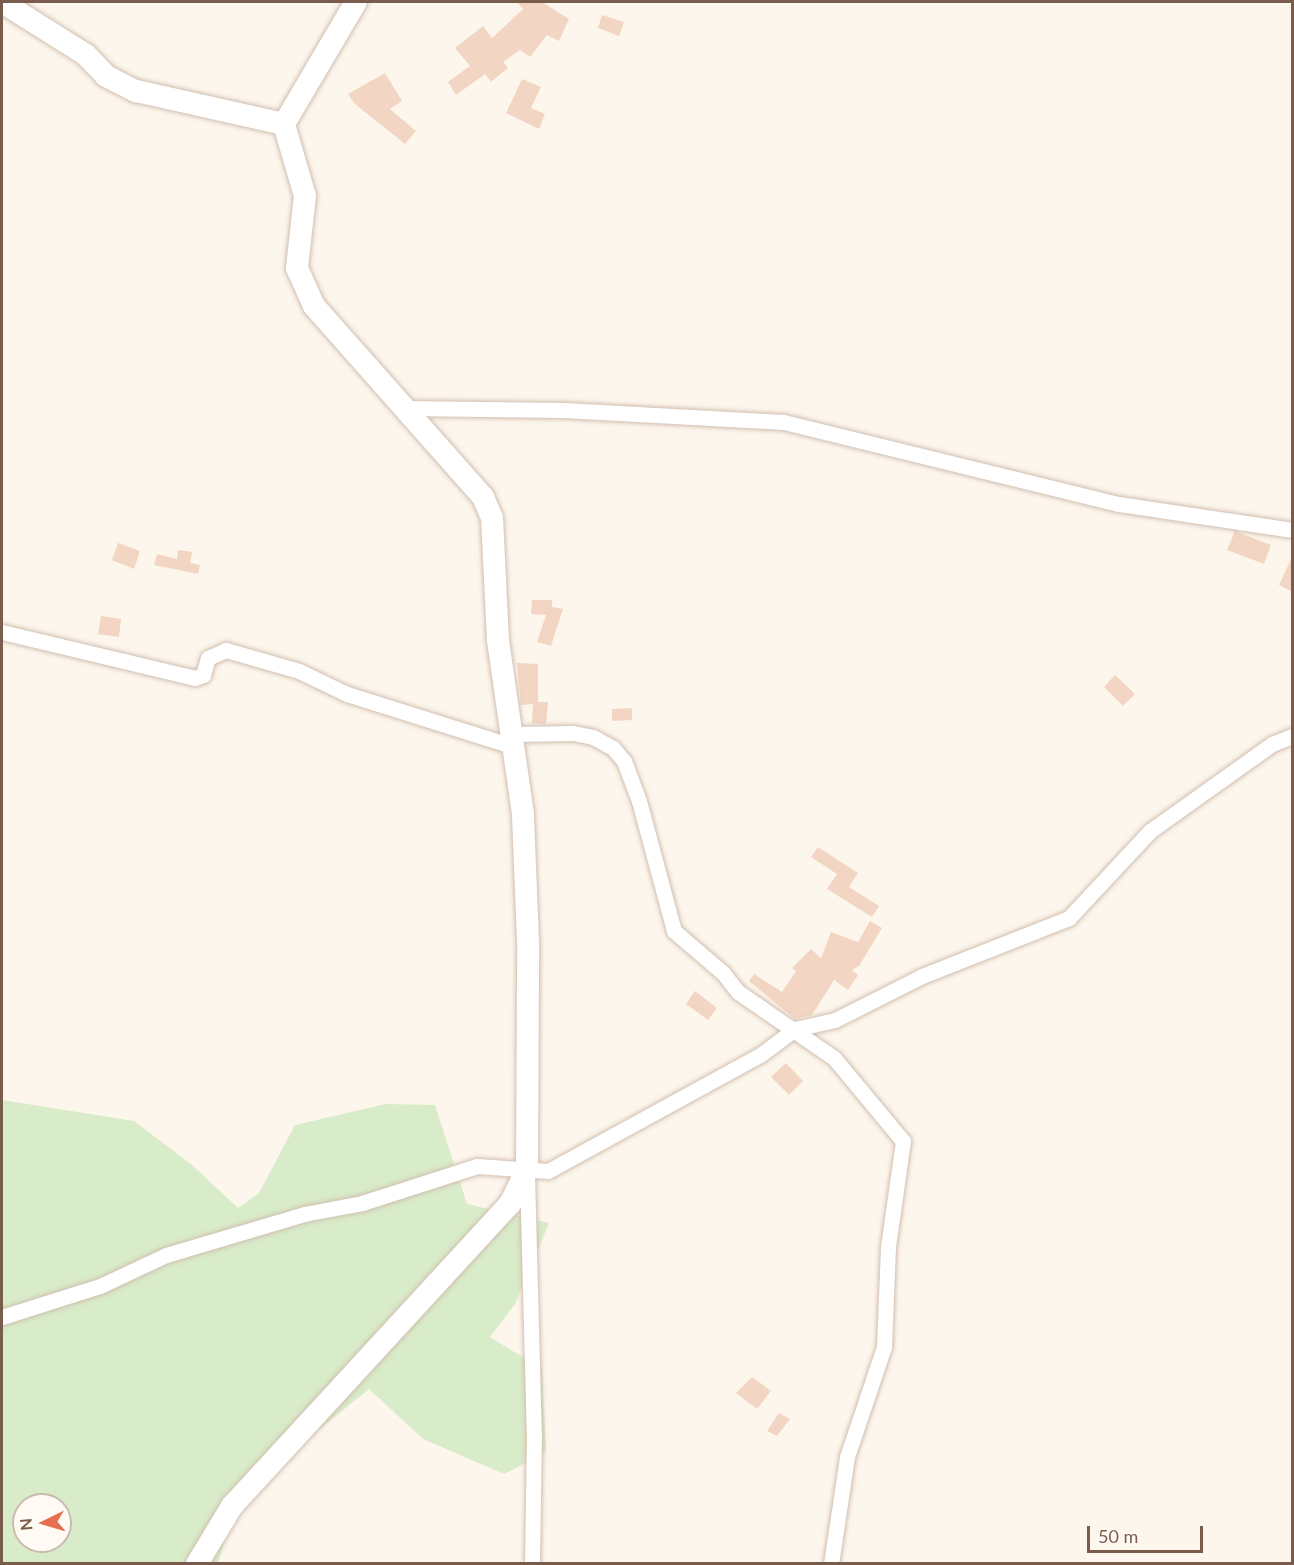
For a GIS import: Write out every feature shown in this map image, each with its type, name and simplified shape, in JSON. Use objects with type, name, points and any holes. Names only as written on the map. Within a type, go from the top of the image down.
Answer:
[{"type":"street","points":[[2,2],[86,55],[106,76],[136,91],[284,124]]},
{"type":"street","points":[[356,2],[284,124],[306,196],[297,268],[302,286],[402,408],[490,509],[498,640],[523,814],[528,941],[527,1169],[534,1434],[532,1563]]},
{"type":"street","points":[[402,408],[564,410],[784,422],[1119,504],[1293,530]]},
{"type":"street","points":[[2,632],[195,678],[202,675],[208,658],[226,650],[298,671],[346,694],[511,740],[573,733],[593,737],[613,748],[624,760],[639,801],[664,889],[670,926],[723,973],[738,992],[795,1029],[834,1058],[903,1141],[888,1246],[884,1347],[847,1457],[831,1563]]},
{"type":"street","points":[[2,1317],[100,1286],[166,1255],[304,1214],[362,1203],[477,1166],[548,1171],[760,1055],[795,1029],[835,1020],[922,976],[1070,918],[1150,831],[1272,744],[1293,736]]},
{"type":"street","points":[[197,1563],[232,1506],[510,1204],[527,1169]]},
{"type":"green space","points":[[2,1100],[134,1121],[192,1165],[238,1208],[259,1193],[295,1125],[386,1104],[435,1105],[467,1204],[549,1223],[515,1304],[490,1337],[542,1369],[546,1452],[504,1474],[423,1439],[369,1389],[239,1494],[218,1563],[2,1563]]},
{"type":"building","points":[[517,2],[542,2],[569,19],[559,41],[547,35],[530,57],[520,50],[503,62],[508,68],[491,82],[485,74],[456,95],[448,82],[470,66],[455,48],[483,26],[492,38],[523,9]]},
{"type":"building","points":[[602,15],[624,22],[619,36],[598,28]]},
{"type":"building","points":[[385,73],[402,101],[390,109],[416,131],[405,144],[355,104],[348,94]]},
{"type":"building","points":[[522,79],[541,87],[531,108],[545,114],[539,129],[506,113]]},
{"type":"building","points":[[1235,531],[1271,545],[1264,564],[1227,550]]},
{"type":"building","points":[[118,543],[140,551],[134,569],[112,560]]},
{"type":"building","points":[[178,550],[192,552],[190,563],[200,565],[198,574],[154,565],[157,554],[177,559]]},
{"type":"building","points":[[1293,555],[1293,592],[1279,585]]},
{"type":"building","points":[[532,600],[552,600],[552,607],[563,609],[551,646],[537,642],[546,615],[531,614]]},
{"type":"building","points":[[101,616],[121,619],[119,637],[98,634]]},
{"type":"building","points":[[517,663],[538,664],[538,702],[548,702],[546,724],[532,723],[533,704],[521,705]]},
{"type":"building","points":[[1115,675],[1135,694],[1123,706],[1104,687]]},
{"type":"building","points":[[632,708],[632,720],[612,721],[612,709]]},
{"type":"building","points":[[818,847],[858,873],[849,887],[879,906],[872,917],[827,889],[837,874],[811,857]]},
{"type":"building","points":[[870,921],[882,928],[859,966],[852,970],[858,975],[848,990],[834,980],[812,1015],[795,1019],[749,981],[754,974],[782,992],[796,971],[792,968],[811,949],[821,958],[831,932],[858,942]]},
{"type":"building","points":[[695,991],[717,1008],[708,1020],[686,1004]]},
{"type":"building","points":[[786,1063],[803,1081],[789,1095],[771,1077]]},
{"type":"building","points":[[752,1377],[771,1391],[757,1409],[736,1393]]},
{"type":"building","points":[[779,1413],[790,1419],[777,1436],[767,1431]]}]
